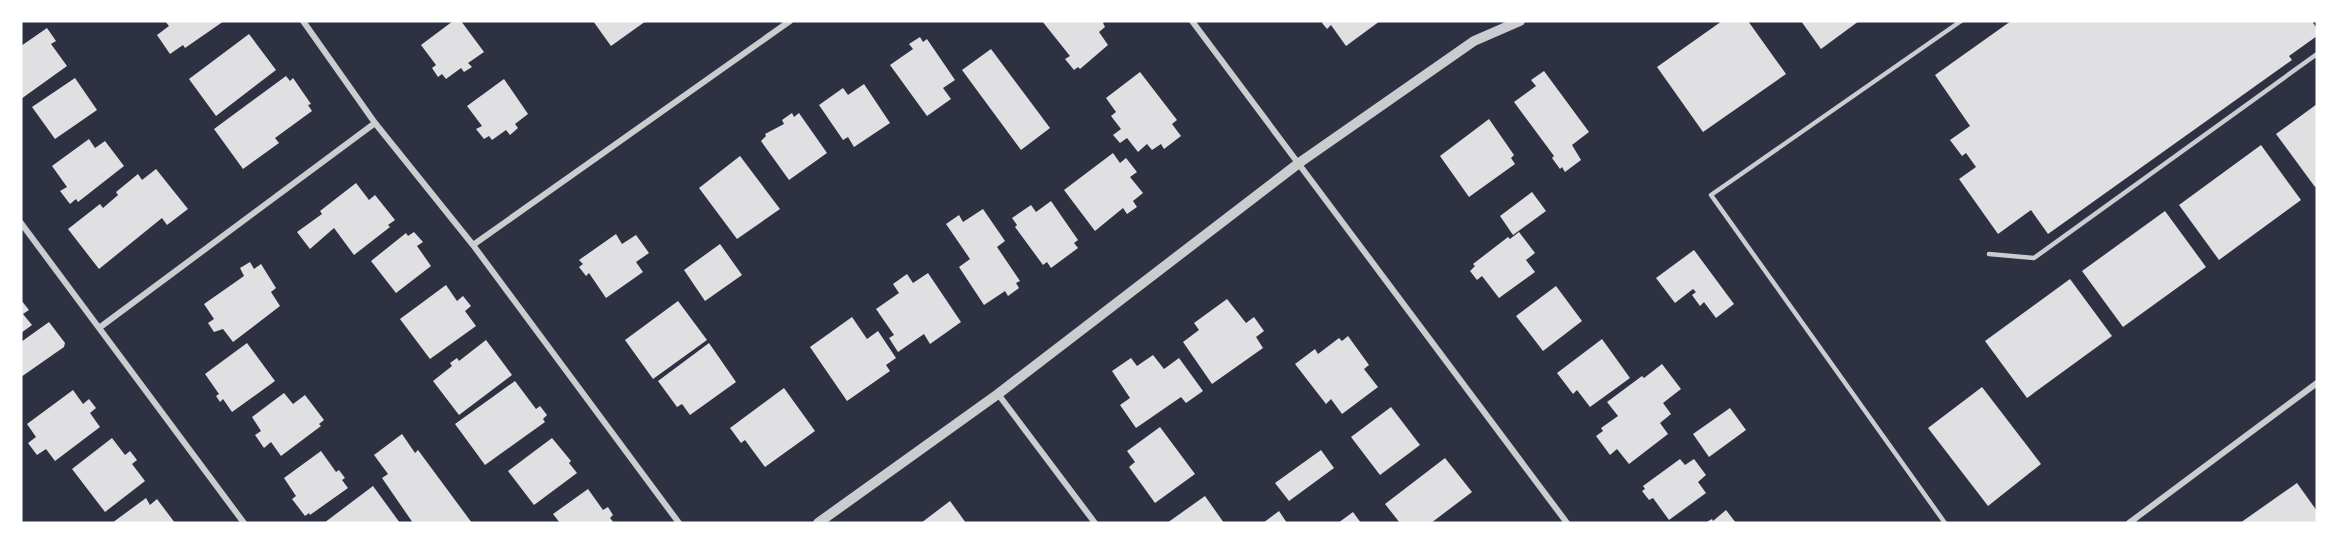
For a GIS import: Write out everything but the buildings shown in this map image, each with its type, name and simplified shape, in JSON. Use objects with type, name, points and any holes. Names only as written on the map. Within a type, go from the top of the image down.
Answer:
[{"type":"street","points":[[303,21],[375,123],[473,245],[679,523]]},
{"type":"street","points":[[473,245],[790,21]]},
{"type":"street","points":[[1192,21],[1566,523]]},
{"type":"street","points":[[818,523],[998,393],[1299,163],[1474,41],[1520,21]]},
{"type":"street","points":[[99,328],[375,123]]},
{"type":"street","points":[[21,223],[244,523]]},
{"type":"street","points":[[2128,523],[2317,383]]},
{"type":"street","points":[[998,393],[1095,523]]},
{"type":"lane","points":[[1945,523],[1711,195],[1961,21]]},
{"type":"lane","points":[[1989,254],[2034,258],[2317,54]]}]
